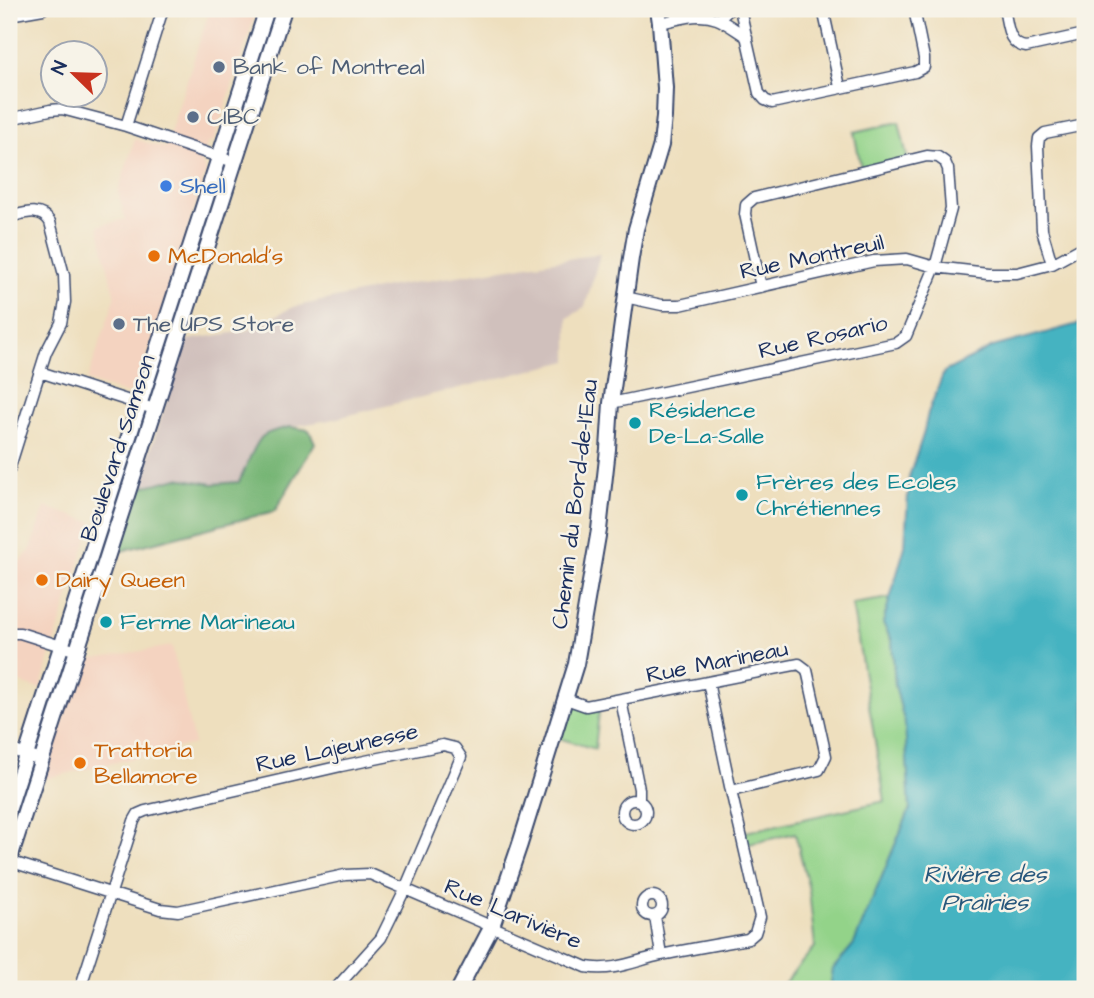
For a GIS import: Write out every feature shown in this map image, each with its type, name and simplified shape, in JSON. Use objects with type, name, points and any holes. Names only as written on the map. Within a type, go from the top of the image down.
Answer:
[{"type":"street","points":[[9,15],[43,9]]},
{"type":"street","name":"Boulevard Samson","points":[[9,808],[267,9]]},
{"type":"street","name":"Boulevard Samson","points":[[9,861],[284,9]]},
{"type":"street","points":[[719,19],[730,9]]},
{"type":"street","points":[[740,9],[759,93],[772,103],[915,72],[923,67],[925,58],[914,9]]},
{"type":"street","points":[[823,9],[840,87]]},
{"type":"street","points":[[1004,9],[1011,39],[1018,46],[1026,47],[1085,34]]},
{"type":"street","points":[[126,126],[159,10]]},
{"type":"street","points":[[659,12],[719,19],[747,37]]},
{"type":"street","name":"Chemin du Bord-de-l'Eau","points":[[459,989],[492,926],[576,664],[599,530],[611,403],[636,229],[661,145],[665,88],[659,12]]},
{"type":"street","points":[[9,119],[62,109],[126,126],[234,162]]},
{"type":"street","points":[[1052,264],[1042,230],[1039,138],[1045,133],[1085,125]]},
{"type":"street","name":"Rue Rosario","points":[[611,403],[896,343],[906,336],[936,267],[951,209],[945,162],[927,156],[754,198],[746,205],[745,214],[761,287]]},
{"type":"street","points":[[9,217],[35,211],[47,216],[64,275],[65,302],[61,323],[46,352],[9,470]]},
{"type":"street","name":"Rue Montreuil","points":[[625,298],[662,305],[681,305],[874,261],[907,259],[936,267],[988,274],[1017,273],[1052,264],[1085,246]]},
{"type":"street","points":[[40,372],[154,409]]},
{"type":"street","points":[[9,633],[20,633],[77,651]]},
{"type":"street","name":"Rue Marineau","points":[[566,699],[586,706],[799,664],[807,670],[826,756],[819,770],[731,791]]},
{"type":"street","name":"Rue Larivière","points":[[9,861],[160,909],[178,911],[345,875],[370,874],[596,969],[608,969],[748,939],[755,933],[760,917],[708,681]]},
{"type":"street","points":[[621,700],[639,789],[639,801]]},
{"type":"street","name":"Rue Lajeunesse","points":[[80,989],[138,814],[341,766],[443,745],[455,748],[461,757],[405,889],[381,938],[335,989]]},
{"type":"street","points":[[9,749],[41,760]]},
{"type":"street","points":[[655,916],[661,956]]},
{"type":"shaded area","points":[[210,9],[257,9],[214,141],[208,143],[201,161],[206,172],[137,387],[126,394],[87,381],[115,298],[98,226],[125,219],[118,192],[135,139],[165,148]]},
{"type":"shaded area","points":[[600,254],[585,307],[568,318],[568,361],[329,420],[290,427],[263,436],[239,482],[213,484],[178,478],[138,488],[187,340],[245,331],[293,307],[392,286]]},
{"type":"shaded area","points":[[45,507],[92,522],[40,689],[9,682],[9,572],[30,551]]},
{"type":"shaded area","points":[[172,646],[194,744],[44,779],[82,661]]},
{"type":"green space","points":[[899,122],[908,161],[862,172],[854,132]]},
{"type":"green space","points":[[290,427],[309,430],[315,443],[275,511],[117,552],[138,488],[178,478],[213,484],[239,482],[263,436]]},
{"type":"green space","points":[[890,598],[883,623],[892,643],[895,685],[905,724],[910,809],[854,944],[833,969],[830,989],[779,989],[815,947],[809,890],[795,833],[745,845],[741,833],[885,801],[852,604]]},
{"type":"green space","points":[[566,699],[600,704],[595,749],[555,737]]},
{"type":"water","name":"Rivière des Prairies","points":[[1085,322],[1085,989],[830,989],[833,969],[854,944],[910,809],[905,724],[895,685],[892,640],[883,623],[905,546],[909,477],[928,413],[944,372],[993,347]]},
{"type":"place","name":"Bank of Montreal","points":[[219,67]]},
{"type":"place","name":"CIBC","points":[[193,117]]},
{"type":"place","name":"Shell","points":[[166,186]]},
{"type":"place","name":"McDonald's","points":[[154,256]]},
{"type":"place","name":"The UPS Store","points":[[119,324]]},
{"type":"place","name":"Résidence De-La-Salle","points":[[635,423]]},
{"type":"place","name":"Frères des Ecoles Chrétiennes","points":[[742,495]]},
{"type":"place","name":"Dairy Queen","points":[[42,580]]},
{"type":"place","name":"Ferme Marineau","points":[[106,622]]},
{"type":"place","name":"Trattoria Bellamore","points":[[80,763]]}]
